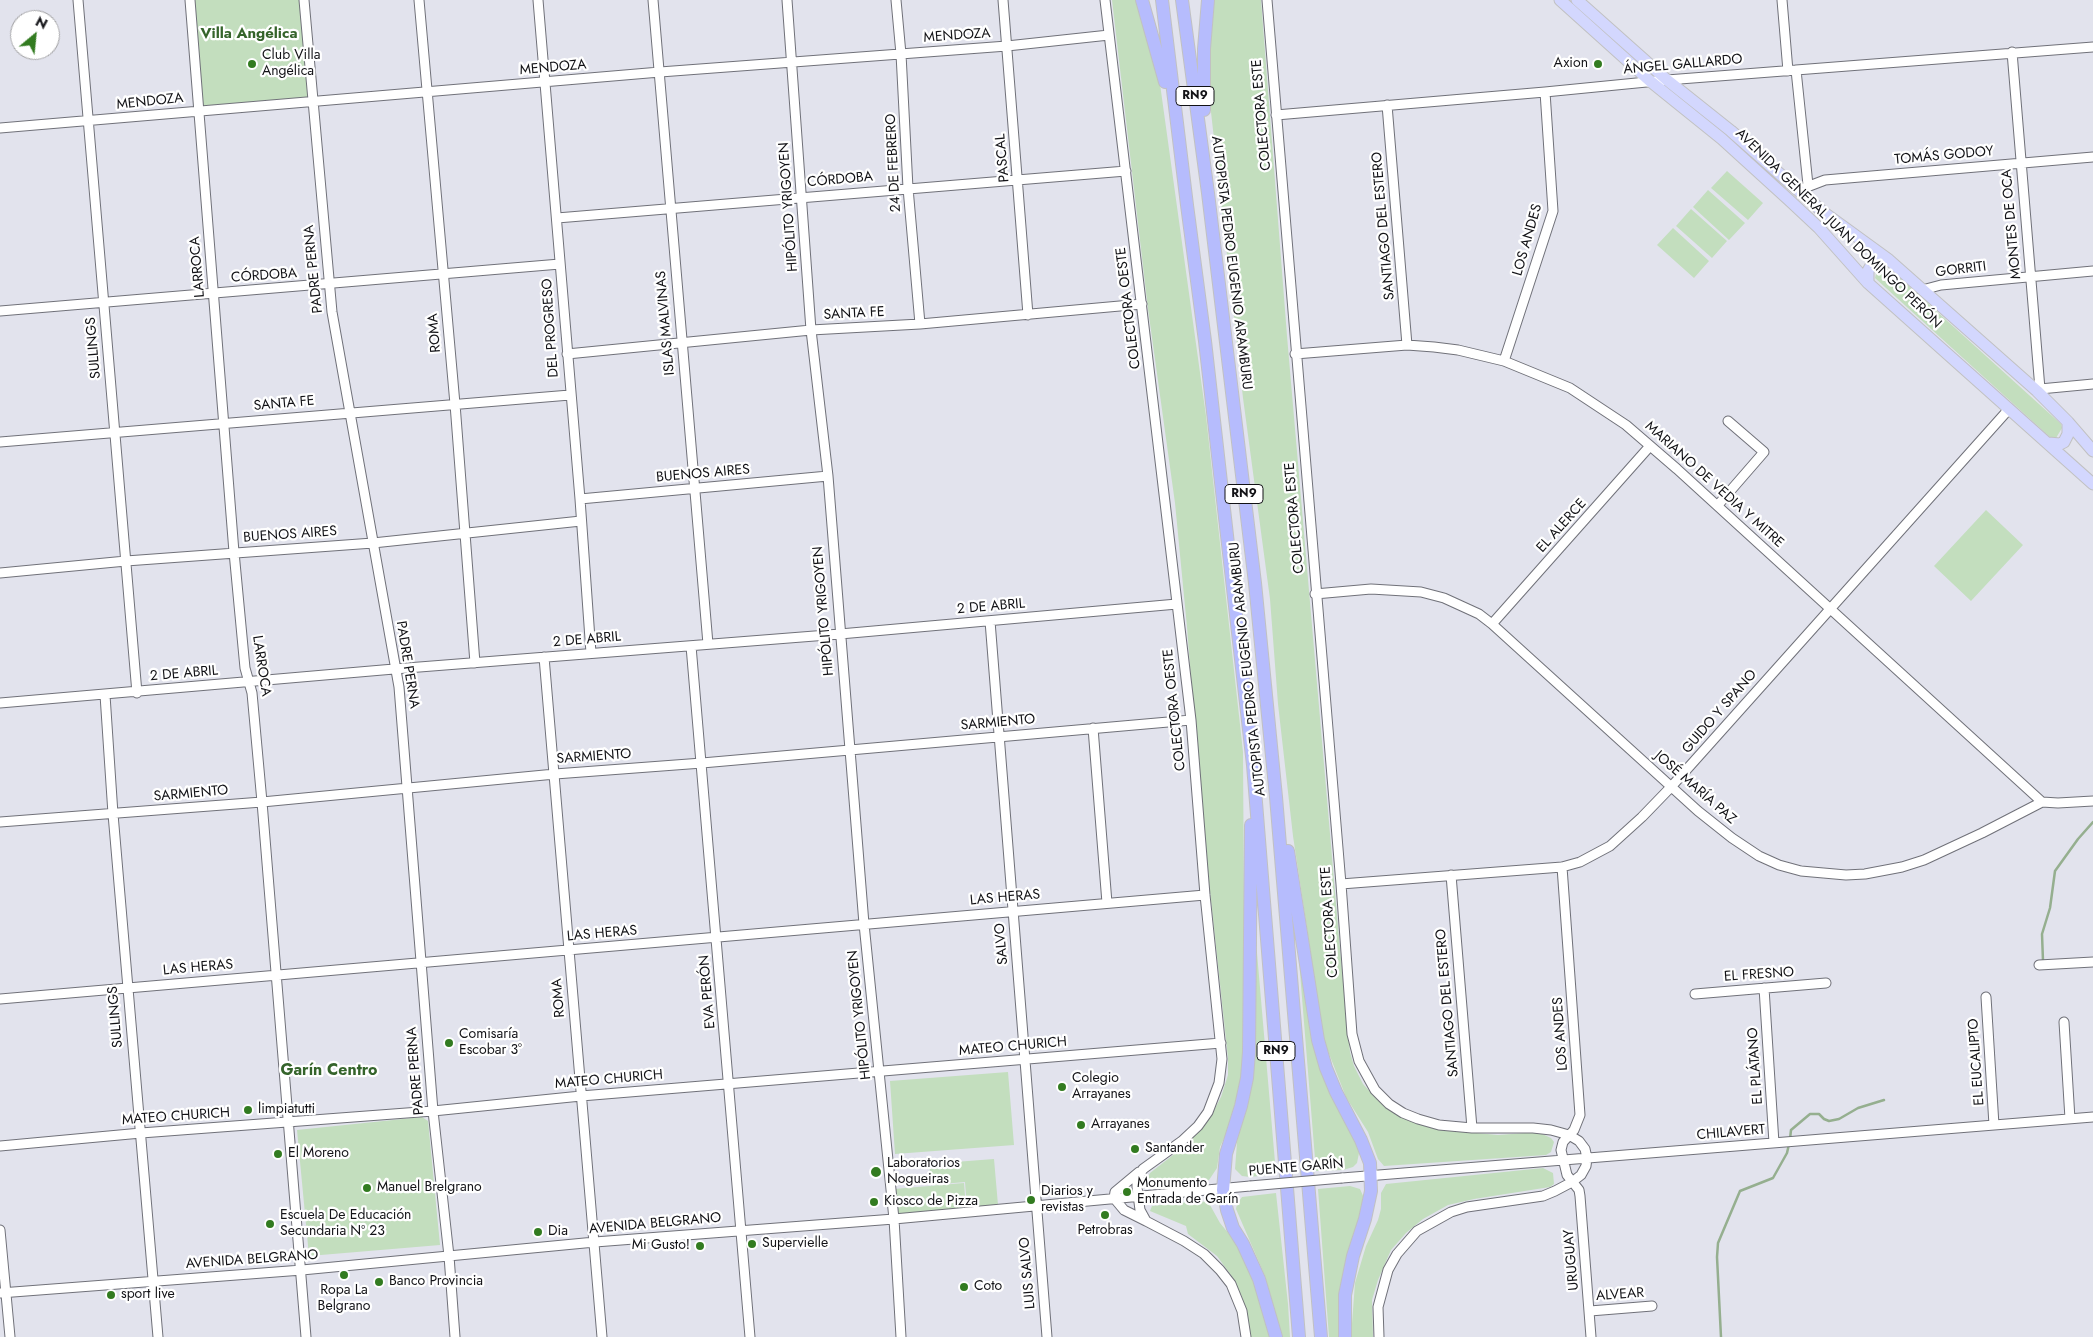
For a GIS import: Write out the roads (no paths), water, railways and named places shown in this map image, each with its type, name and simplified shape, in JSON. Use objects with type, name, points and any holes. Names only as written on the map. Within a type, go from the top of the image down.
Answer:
[{"type":"highway","points":[[1142,0],[1164,74],[1187,205]]},
{"type":"highway","name":"AUTOPISTA PEDRO EUGENIO ARAMBURU","points":[[1162,0],[1229,541],[1253,765],[1299,1337]]},
{"type":"highway","name":"AUTOPISTA PEDRO EUGENIO ARAMBURU","points":[[1182,0],[1208,193],[1255,583],[1276,797],[1321,1337]]},
{"type":"highway","points":[[1208,0],[1203,86],[1208,193]]},
{"type":"highway","points":[[1253,765],[1249,875],[1249,1052],[1247,1078],[1241,1106],[1226,1154],[1223,1190],[1233,1228],[1260,1279],[1276,1337]]},
{"type":"highway","points":[[1276,797],[1294,882],[1318,1040],[1326,1068],[1336,1092],[1361,1140],[1370,1164],[1371,1190],[1365,1219],[1348,1274],[1345,1295],[1345,1337]]},
{"type":"main road","name":"AVENIDA GENERAL JUAN DOMINGO PERÓN","points":[[1560,0],[1650,81],[1722,139],[1819,228],[1868,283],[2093,484]]},
{"type":"main road","name":"AVENIDA GENERAL JUAN DOMINGO PERÓN","points":[[1577,0],[1667,80],[1804,188],[1822,212],[1889,260],[2038,390],[2093,451]]},
{"type":"main road","points":[[1868,283],[1868,271],[1872,264],[1889,260]]},
{"type":"main road","points":[[2048,444],[2064,442],[2068,434],[2068,422]]},
{"type":"street","name":"SULLINGS","points":[[78,0],[137,693]]},
{"type":"street","name":"LARROCA","points":[[190,0],[234,552],[245,668],[252,693],[262,802],[290,1123],[306,1337]]},
{"type":"street","name":"PADRE PERNA","points":[[304,0],[329,284],[394,668],[399,687],[432,1111],[449,1256],[455,1337]]},
{"type":"street","name":"ROMA","points":[[419,0],[466,534],[475,663]]},
{"type":"street","name":"DEL PROGRESO","points":[[538,0],[591,653]]},
{"type":"street","name":"ISLAS MALVINAS","points":[[653,0],[708,644]]},
{"type":"street","name":"HIPÓLITO YRIGOYEN","points":[[787,0],[803,197],[811,330],[828,476],[864,924],[894,1219],[901,1337]]},
{"type":"street","name":"24 DE FEBRERO","points":[[896,0],[901,54],[908,188],[920,324]]},
{"type":"street","name":"PASCAL","points":[[1003,0],[1028,314]]},
{"type":"street","name":"COLECTORA OESTE","points":[[1105,0],[1190,720],[1205,895],[1221,1043],[1222,1073],[1208,1112],[1198,1126],[1182,1141],[1115,1192],[1114,1198]]},
{"type":"street","name":"COLECTORA ESTE","points":[[1267,0],[1352,1034],[1359,1061],[1374,1090],[1389,1104],[1418,1120],[1439,1125],[1472,1128],[1533,1128],[1569,1135]]},
{"type":"street","points":[[1782,0],[1792,71],[1804,188]]},
{"type":"street","name":"MENDOZA","points":[[0,128],[89,122],[660,72],[1007,46],[1109,35]]},
{"type":"street","name":"ÁNGEL GALLARDO","points":[[1276,115],[1650,81],[2093,47]]},
{"type":"street","name":"MONTES DE OCA","points":[[2012,52],[2038,390]]},
{"type":"street","name":"LOS ANDES","points":[[1504,361],[1552,210],[1545,92]]},
{"type":"street","name":"SANTIAGO DEL ESTERO","points":[[1387,105],[1407,345]]},
{"type":"street","name":"TOMÁS GODOY","points":[[1804,188],[1825,180],[2093,157]]},
{"type":"street","name":"CÓRDOBA","points":[[557,218],[1126,171]]},
{"type":"street","name":"CÓRDOBA","points":[[0,311],[560,264]]},
{"type":"street","name":"GORRITI","points":[[1922,290],[1941,285],[2093,272]]},
{"type":"street","name":"SANTA FE","points":[[567,354],[811,330],[920,324],[1142,304]]},
{"type":"street","name":"MARIANO DE VEDIA Y MITRE","points":[[1295,354],[1407,345],[1458,350],[1504,361],[1570,388],[1626,426],[1718,505],[2042,802]]},
{"type":"street","points":[[2038,390],[2093,384]]},
{"type":"street","name":"SANTA FE","points":[[0,442],[570,395]]},
{"type":"street","name":"GUIDO Y SPANO","points":[[1341,884],[1562,867],[1587,858],[1610,846],[1671,787],[2009,409]]},
{"type":"street","points":[[1718,505],[1764,452],[1728,421]]},
{"type":"street","name":"EL ALERCE","points":[[1492,624],[1650,446]]},
{"type":"street","name":"BUENOS AIRES","points":[[580,499],[694,490],[828,476]]},
{"type":"street","name":"BUENOS AIRES","points":[[0,573],[234,552],[373,543],[581,521]]},
{"type":"street","name":"JOSÉ MARÍA PAZ","points":[[1315,594],[1371,589],[1421,592],[1444,598],[1461,606],[1492,624],[1671,787],[1732,838],[1759,856],[1801,871],[1839,875],[1883,871],[1924,860],[2042,802],[2093,801]]},
{"type":"street","name":"2 DE ABRIL","points":[[0,703],[137,693],[394,668],[840,634],[1177,604]]},
{"type":"street","name":"SALVO","points":[[990,620],[1036,1206]]},
{"type":"street","name":"EVA PERÓN","points":[[691,646],[750,1337]]},
{"type":"street","name":"ROMA","points":[[544,657],[602,1337]]},
{"type":"street","name":"SULLINGS","points":[[105,695],[127,987],[158,1337]]},
{"type":"street","name":"SARMIENTO","points":[[0,822],[262,802],[555,774],[1190,720]]},
{"type":"street","points":[[1093,728],[1107,903]]},
{"type":"street","name":"LOS ANDES","points":[[1562,867],[1580,1115],[1578,1123],[1563,1142],[1561,1150],[1563,1158]]},
{"type":"street","name":"SANTIAGO DEL ESTERO","points":[[1451,875],[1472,1128]]},
{"type":"street","name":"LAS HERAS","points":[[0,999],[1205,895]]},
{"type":"street","points":[[2040,965],[2093,962]]},
{"type":"street","name":"EL FRESNO","points":[[1695,994],[1826,983]]},
{"type":"street","name":"EL PLÁTANO","points":[[1764,988],[1774,1143]]},
{"type":"street","name":"EL EUCALIPTO","points":[[1986,997],[1994,1125]]},
{"type":"street","points":[[2064,1022],[2070,1119]]},
{"type":"street","name":"MATEO CHURICH","points":[[0,1146],[1221,1043]]},
{"type":"street","name":"CHILAVERT","points":[[1371,1176],[1563,1158],[1587,1158],[2093,1117]]},
{"type":"street","points":[[1379,1337],[1378,1307],[1388,1270],[1397,1254],[1418,1232],[1451,1212],[1467,1207],[1543,1196],[1572,1182],[1581,1174],[1586,1166],[1587,1158],[1585,1149],[1579,1141],[1569,1135]]},
{"type":"street","name":"URUGUAY","points":[[1563,1158],[1567,1175],[1579,1190],[1580,1196],[1591,1337]]},
{"type":"street","points":[[1143,1169],[1137,1180],[1140,1210],[1146,1221]]},
{"type":"street","name":"PUENTE GARÍN","points":[[1223,1190],[1371,1176]]},
{"type":"street","name":"AVENIDA BELGRANO","points":[[2,1293],[302,1270],[595,1242],[894,1219],[1114,1198],[1223,1190]]},
{"type":"street","points":[[1114,1198],[1124,1210],[1184,1241],[1204,1254],[1220,1270],[1231,1284],[1238,1298],[1246,1337]]},
{"type":"street","name":"LUIS SALVO","points":[[1036,1206],[1047,1337]]},
{"type":"street","points":[[0,1230],[2,1293],[10,1337]]},
{"type":"street","name":"ALVEAR","points":[[1590,1311],[1652,1306]]},
{"type":"waterway","points":[[2043,961],[2042,934],[2050,908],[2055,871],[2093,822]]},
{"type":"waterway","points":[[1790,1139],[1791,1130],[1810,1114],[1819,1114],[1829,1121],[1839,1119],[1858,1108],[1884,1100]]},
{"type":"waterway","points":[[1721,1337],[1718,1243],[1740,1191],[1773,1178],[1787,1153],[1789,1144]]},
{"type":"place","name":"Club Villa Angélica","points":[[252,64]]},
{"type":"place","name":"Axion","points":[[1598,64]]},
{"type":"place","name":"Comisaría Escobar 3°","points":[[449,1043]]},
{"type":"place","name":"Colegio Arrayanes","points":[[1062,1087]]},
{"type":"place","name":"limpiatutti","points":[[248,1110]]},
{"type":"place","name":"Arrayanes","points":[[1081,1125]]},
{"type":"place","name":"Santander","points":[[1135,1149]]},
{"type":"place","name":"El Moreno","points":[[278,1154]]},
{"type":"place","name":"Laboratorios Nogueiras","points":[[876,1172]]},
{"type":"place","name":"Manuel Brelgrano","points":[[367,1188]]},
{"type":"place","name":"Monumento Entrada de Garín","points":[[1127,1192]]},
{"type":"place","name":"Diarios y revistas","points":[[1031,1200]]},
{"type":"place","name":"Kiosco de Pizza","points":[[874,1202]]},
{"type":"place","name":"Petrobras","points":[[1105,1215]]},
{"type":"place","name":"Escuela De Educación Secundaria Nº 23","points":[[270,1224]]},
{"type":"place","name":"Dia","points":[[538,1232]]},
{"type":"place","name":"Supervielle","points":[[752,1244]]},
{"type":"place","name":"Mi Gusto!","points":[[700,1246]]},
{"type":"place","name":"Ropa La Belgrano","points":[[344,1275]]},
{"type":"place","name":"Banco Provincia","points":[[379,1282]]},
{"type":"place","name":"Coto","points":[[964,1287]]},
{"type":"place","name":"sport live","points":[[111,1295]]},
{"type":"district","name":"Villa Angélica","points":[[249,34]]},
{"type":"district","name":"Garín Centro","points":[[329,1071]]}]
